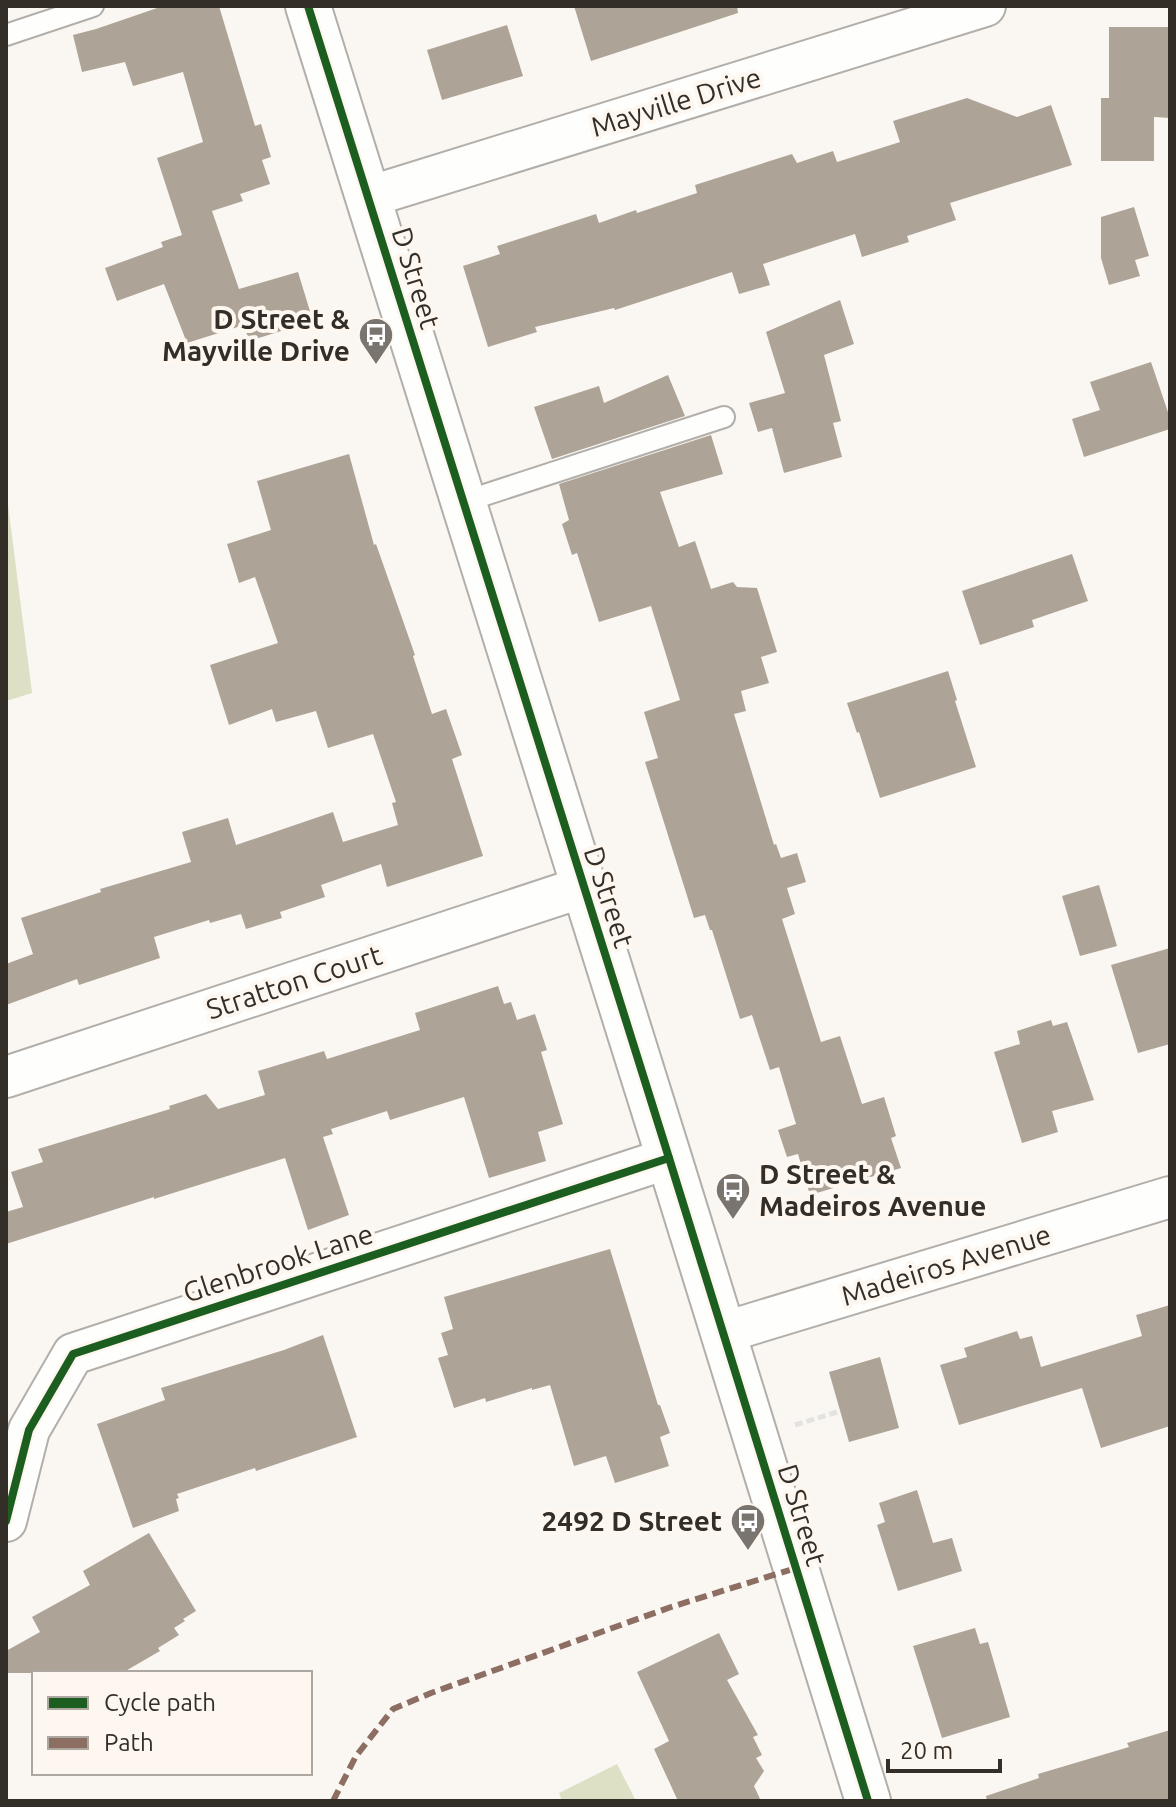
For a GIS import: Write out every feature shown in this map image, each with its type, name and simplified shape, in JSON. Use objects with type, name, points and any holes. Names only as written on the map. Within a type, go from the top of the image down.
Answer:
[{"type":"main road","name":"D Street","points":[[308,6],[868,1801]]},
{"type":"street","name":"Mayville Drive","points":[[368,197],[985,6]]},
{"type":"street","name":"Stratton Court","points":[[6,1077],[583,887]]},
{"type":"street","name":"Glenbrook Lane","points":[[6,1521],[29,1430],[73,1354],[669,1158]]},
{"type":"street","name":"Madeiros Avenue","points":[[722,1333],[1170,1197]]},
{"type":"lane","points":[[6,35],[93,6]]},
{"type":"lane","points":[[463,502],[724,417]]},
{"type":"path","points":[[790,1427],[837,1412]]},
{"type":"green space","points":[[6,489],[32,693],[6,701]]},
{"type":"green space","points":[[617,1764],[636,1801],[562,1801],[559,1793]]},
{"type":"building","points":[[163,6],[219,6],[255,126],[261,124],[271,157],[262,160],[270,184],[240,194],[243,201],[212,211],[239,289],[298,272],[313,321],[249,341],[244,325],[187,343],[164,284],[117,301],[105,268],[163,247],[161,242],[182,235],[157,158],[203,142],[183,72],[133,86],[125,62],[82,72],[73,35]]},
{"type":"building","points":[[574,6],[737,6],[738,13],[591,61]]},
{"type":"building","points":[[507,25],[523,76],[442,100],[427,50]]},
{"type":"building","points":[[1109,27],[1170,27],[1170,118],[1154,117],[1154,161],[1101,161],[1101,98],[1109,98]]},
{"type":"building","points":[[967,98],[1017,117],[1051,105],[1072,165],[950,203],[956,220],[907,236],[909,242],[862,257],[855,234],[763,264],[770,285],[739,294],[732,272],[615,310],[535,327],[537,332],[488,347],[463,266],[500,254],[497,246],[596,214],[599,223],[636,210],[637,213],[697,193],[695,185],[792,154],[797,163],[833,151],[837,162],[900,142],[893,121]]},
{"type":"building","points":[[1134,207],[1149,256],[1135,260],[1140,276],[1109,285],[1101,258],[1101,217]]},
{"type":"building","points":[[840,300],[854,344],[824,355],[841,421],[833,423],[842,457],[784,473],[772,428],[758,432],[749,403],[785,393],[766,332]]},
{"type":"building","points":[[1151,362],[1170,418],[1170,429],[1084,457],[1072,419],[1100,410],[1090,382]]},
{"type":"building","points":[[668,375],[685,416],[552,459],[534,407],[599,386],[604,403]]},
{"type":"building","points":[[711,435],[723,474],[660,492],[679,547],[695,541],[711,589],[733,582],[737,587],[757,588],[777,652],[761,657],[769,683],[741,691],[746,711],[734,714],[774,845],[781,858],[797,853],[806,882],[787,888],[795,914],[782,919],[821,1042],[840,1036],[862,1104],[884,1097],[896,1136],[891,1138],[901,1168],[810,1195],[798,1154],[787,1157],[778,1130],[796,1124],[779,1067],[770,1070],[752,1015],[740,1019],[705,915],[694,918],[645,762],[658,758],[644,712],[680,700],[651,606],[599,622],[577,553],[572,555],[562,524],[569,520],[559,484]]},
{"type":"building","points":[[349,454],[374,545],[415,655],[432,714],[446,709],[462,755],[452,759],[483,856],[387,887],[381,864],[321,885],[325,897],[280,912],[282,918],[246,929],[241,914],[154,937],[160,958],[79,985],[77,979],[6,1005],[6,964],[33,954],[21,918],[101,892],[100,889],[191,862],[182,832],[228,818],[236,845],[333,812],[343,842],[398,825],[392,803],[396,802],[373,734],[328,748],[316,711],[276,722],[272,709],[229,725],[210,665],[278,643],[255,577],[239,583],[227,544],[271,530],[257,481]]},
{"type":"building","points":[[1072,554],[1088,601],[1032,620],[1034,627],[980,645],[962,591]]},
{"type":"building","points":[[948,671],[976,767],[880,798],[847,703]]},
{"type":"building","points":[[1099,885],[1117,946],[1080,956],[1062,896]]},
{"type":"building","points":[[1170,948],[1170,1044],[1138,1053],[1111,965]]},
{"type":"building","points":[[498,986],[504,1004],[511,1002],[517,1020],[535,1014],[547,1050],[541,1052],[563,1124],[538,1132],[546,1161],[489,1178],[464,1097],[390,1120],[387,1111],[331,1129],[333,1134],[323,1137],[349,1215],[308,1230],[285,1158],[6,1244],[6,1212],[23,1207],[11,1172],[43,1162],[38,1149],[170,1109],[169,1106],[206,1094],[218,1109],[265,1095],[258,1071],[324,1051],[327,1059],[420,1030],[415,1013]]},
{"type":"building","points":[[1051,1020],[1053,1026],[1067,1022],[1094,1100],[1052,1111],[1058,1132],[1022,1143],[994,1052],[1020,1044],[1017,1031]]},
{"type":"building","points":[[610,1249],[658,1405],[670,1433],[660,1437],[669,1466],[615,1483],[606,1456],[574,1466],[550,1385],[486,1402],[485,1398],[454,1408],[438,1358],[448,1355],[441,1333],[453,1329],[444,1297]]},
{"type":"building","points":[[1170,1305],[1170,1426],[1101,1448],[1082,1388],[959,1425],[940,1365],[967,1357],[964,1348],[1017,1331],[1020,1339],[1032,1336],[1041,1367],[1142,1336],[1136,1315]]},
{"type":"building","points":[[323,1335],[357,1437],[177,1494],[179,1511],[133,1528],[97,1424],[165,1400],[161,1388]]},
{"type":"building","points":[[880,1357],[899,1428],[849,1442],[829,1372]]},
{"type":"building","points":[[917,1490],[933,1543],[952,1538],[962,1571],[898,1591],[877,1525],[885,1522],[879,1503]]},
{"type":"building","points":[[149,1533],[196,1611],[174,1628],[179,1635],[158,1648],[160,1651],[125,1671],[6,1673],[6,1651],[40,1632],[32,1617],[90,1585],[83,1571]]},
{"type":"building","points":[[975,1628],[980,1644],[988,1642],[1010,1717],[942,1738],[913,1646]]},
{"type":"building","points":[[719,1633],[739,1674],[727,1680],[758,1735],[753,1737],[762,1755],[756,1758],[764,1771],[754,1786],[761,1801],[678,1801],[654,1749],[669,1741],[637,1672]]},
{"type":"building","points":[[1170,1730],[1170,1801],[987,1801],[986,1796],[1039,1778],[1038,1774],[1129,1747],[1127,1743]]},
{"type":"marked path","points":[[333,1801],[356,1756],[393,1709],[671,1607],[796,1568]]},
{"type":"cycle path","points":[[308,6],[868,1801]]},
{"type":"cycle path","points":[[6,1521],[29,1430],[73,1354],[669,1158]]},
{"type":"place","name":"D Street & Mayville Drive","points":[[376,366]]},
{"type":"place","name":"D Street & Madeiros Avenue","points":[[733,1221]]},
{"type":"place","name":"2492 D Street","points":[[748,1552]]}]
